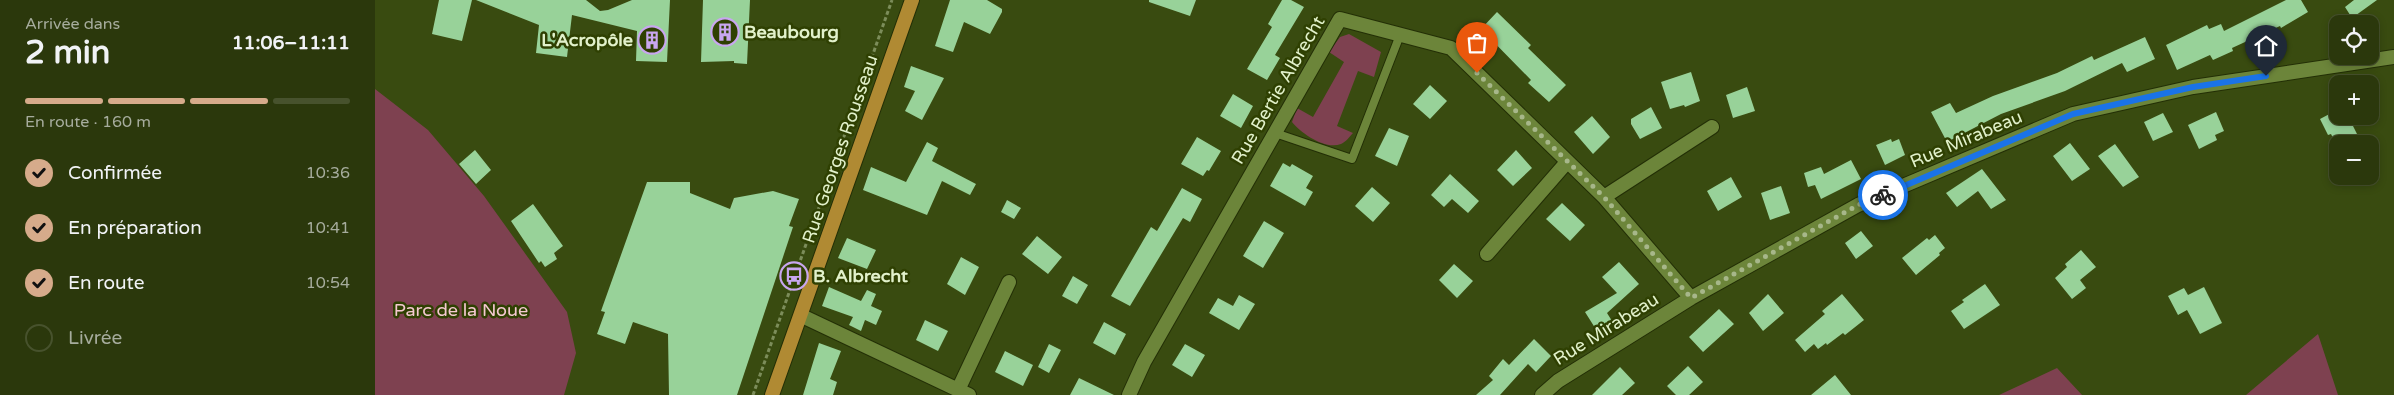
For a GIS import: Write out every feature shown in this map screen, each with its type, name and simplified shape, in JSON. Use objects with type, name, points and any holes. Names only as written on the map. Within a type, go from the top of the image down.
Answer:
[{"type":"main road","name":"Rue Georges Rousseau","points":[[772,395],[912,0]]},
{"type":"street","name":"Rue Bertie Albrecht","points":[[1129,395],[1143,362],[1340,19],[1451,48],[1604,197],[1691,298]]},
{"type":"street","name":"Rue Mirabeau","points":[[1542,395],[1558,381],[1691,298],[1858,205],[2073,114],[2193,87],[2394,57]]},
{"type":"street","points":[[1604,197],[1712,127]]},
{"type":"street","points":[[1487,254],[1567,162]]},
{"type":"street","points":[[801,316],[963,392],[1009,282]]},
{"type":"lane","points":[[1275,133],[1352,159],[1400,35]]},
{"type":"path","points":[[753,395],[892,0]]},
{"type":"green space","points":[[1349,34],[1381,52],[1374,77],[1358,71],[1337,126],[1353,133],[1341,144],[1328,145],[1314,140],[1292,122],[1297,108],[1313,117],[1344,62],[1329,52],[1340,37]]},
{"type":"green space","name":"Parc de la Noue","points":[[375,89],[428,130],[484,196],[567,312],[576,353],[564,395],[375,395]]},
{"type":"green space","points":[[2318,334],[2338,395],[2246,395]]},
{"type":"green space","points":[[2057,368],[2082,395],[1999,395]]},
{"type":"building","points":[[439,0],[472,0],[462,41],[432,34]]},
{"type":"building","points":[[476,0],[586,0],[600,11],[608,10],[632,0],[670,0],[667,62],[636,61],[637,31],[572,15],[567,57],[536,53],[539,25]]},
{"type":"building","name":"Beaubourg","points":[[703,0],[750,0],[747,64],[734,63],[734,61],[701,62]]},
{"type":"building","points":[[950,0],[987,0],[1002,9],[1002,12],[990,34],[964,22],[953,52],[935,46]]},
{"type":"building","points":[[1149,0],[1196,0],[1190,16],[1149,2]]},
{"type":"building","points":[[1282,0],[1291,0],[1304,7],[1275,55],[1280,58],[1267,80],[1247,69],[1272,27],[1268,24]]},
{"type":"building","points":[[2286,0],[2301,0],[2308,12],[2281,28],[2280,26],[2232,48],[2233,51],[2213,60],[2210,55],[2177,70],[2166,45],[2207,25],[2209,29],[2221,24],[2224,31]]},
{"type":"building","points":[[2354,0],[2377,0],[2356,15],[2350,15],[2345,7]]},
{"type":"building","points":[[1497,12],[1531,45],[1528,48],[1566,85],[1549,102],[1528,83],[1531,80],[1481,29]]},
{"type":"building","points":[[2145,37],[2155,59],[2127,72],[2122,63],[2065,91],[2001,114],[1947,142],[1931,112],[1950,103],[1956,113],[1993,96],[2057,73],[2092,56],[2094,60]]},
{"type":"building","points":[[911,66],[944,78],[922,120],[905,111],[915,91],[904,87]]},
{"type":"building","points":[[1691,72],[1700,101],[1685,107],[1684,105],[1670,109],[1661,82]]},
{"type":"building","points":[[1430,85],[1447,101],[1430,119],[1413,104]]},
{"type":"building","points":[[1747,87],[1755,111],[1733,118],[1726,95]]},
{"type":"building","points":[[1233,94],[1253,106],[1241,128],[1220,116]]},
{"type":"building","points":[[1651,107],[1662,128],[1640,139],[1631,124],[1631,119]]},
{"type":"building","points":[[2216,112],[2224,131],[2215,135],[2217,140],[2199,149],[2188,125]]},
{"type":"building","points":[[2163,113],[2173,132],[2153,141],[2144,122]]},
{"type":"building","points":[[2329,114],[2329,125],[2352,125],[2358,135],[2328,135],[2320,119]]},
{"type":"building","points":[[1592,116],[1610,137],[1593,154],[1574,132]]},
{"type":"building","points":[[1389,128],[1409,136],[1397,166],[1375,156]]},
{"type":"building","points":[[1197,137],[1221,151],[1209,171],[1207,170],[1203,176],[1181,164]]},
{"type":"building","points":[[1891,139],[1892,142],[1899,139],[1905,155],[1885,165],[1876,145]]},
{"type":"building","points":[[927,142],[938,148],[932,161],[976,184],[970,195],[942,181],[927,215],[863,190],[871,167],[906,182]]},
{"type":"building","points":[[2070,143],[2090,169],[2072,181],[2053,156]]},
{"type":"building","points":[[2115,144],[2139,177],[2123,187],[2098,156]]},
{"type":"building","points":[[475,150],[491,170],[476,184],[459,164]]},
{"type":"building","points":[[1516,150],[1532,168],[1513,186],[1497,170]]},
{"type":"building","points":[[1851,160],[1861,179],[1821,199],[1815,185],[1808,187],[1804,173],[1821,167],[1824,174]]},
{"type":"building","points":[[1283,163],[1290,167],[1292,164],[1313,176],[1306,188],[1313,192],[1305,206],[1270,186]]},
{"type":"building","points":[[1982,169],[2006,200],[1991,209],[1978,191],[1957,207],[1946,193]]},
{"type":"building","points":[[1450,174],[1479,201],[1468,213],[1452,199],[1444,207],[1431,195]]},
{"type":"building","points":[[1731,177],[1742,197],[1718,211],[1707,191]]},
{"type":"building","points":[[647,182],[690,182],[690,193],[730,209],[734,198],[773,191],[799,199],[789,226],[793,227],[737,395],[669,395],[668,334],[633,322],[625,344],[597,334],[605,312],[601,311]]},
{"type":"building","points":[[1781,186],[1790,213],[1770,220],[1761,193]]},
{"type":"building","points":[[1372,187],[1390,203],[1373,222],[1355,206]]},
{"type":"building","points":[[1182,188],[1202,199],[1190,222],[1183,218],[1130,306],[1111,296],[1151,227],[1157,231]]},
{"type":"building","points":[[1007,200],[1021,208],[1014,219],[1001,212]]},
{"type":"building","points":[[1562,203],[1585,225],[1570,241],[1546,219]]},
{"type":"building","points":[[533,204],[563,246],[554,253],[557,259],[545,267],[541,261],[539,263],[511,221]]},
{"type":"building","points":[[1264,221],[1284,233],[1263,268],[1243,256]]},
{"type":"building","points":[[1861,231],[1873,246],[1856,259],[1845,243]]},
{"type":"building","points":[[1935,235],[1945,248],[1939,253],[1940,255],[1916,275],[1902,258],[1927,238],[1929,240]]},
{"type":"building","points":[[1037,236],[1062,257],[1048,274],[1022,254]]},
{"type":"building","points":[[847,238],[876,250],[867,269],[838,258]]},
{"type":"building","points":[[2081,250],[2096,267],[2080,280],[2086,288],[2072,299],[2055,278],[2067,267],[2065,264]]},
{"type":"building","points":[[961,257],[979,267],[965,295],[947,284]]},
{"type":"building","points":[[1619,262],[1639,284],[1607,313],[1612,321],[1597,331],[1585,312],[1617,293],[1602,277]]},
{"type":"building","points":[[1454,264],[1473,281],[1457,298],[1439,280]]},
{"type":"building","points":[[1073,276],[1088,285],[1077,304],[1062,296]]},
{"type":"building","points":[[1985,284],[2000,305],[1964,329],[1951,311],[1964,302],[1962,300]]},
{"type":"building","points":[[829,287],[861,301],[867,290],[876,294],[871,306],[882,311],[876,325],[865,320],[861,331],[849,325],[853,317],[822,306]]},
{"type":"building","points":[[2204,287],[2222,323],[2200,334],[2187,310],[2178,315],[2168,296],[2184,288],[2188,295]]},
{"type":"building","points":[[1768,294],[1784,313],[1763,331],[1749,313]]},
{"type":"building","points":[[1842,294],[1864,320],[1845,335],[1843,333],[1827,345],[1826,343],[1818,349],[1814,344],[1805,352],[1795,340],[1825,314],[1822,311]]},
{"type":"building","points":[[1239,295],[1255,304],[1239,330],[1209,313],[1218,298],[1233,306]]},
{"type":"building","points":[[1719,309],[1734,324],[1703,352],[1689,337]]},
{"type":"building","points":[[925,320],[948,331],[938,351],[916,340]]},
{"type":"building","points":[[1104,322],[1126,334],[1115,355],[1093,343]]},
{"type":"building","points":[[1534,339],[1551,356],[1536,372],[1528,364],[1500,395],[1476,395],[1493,380],[1489,376],[1503,359],[1509,365]]},
{"type":"building","points":[[819,343],[841,351],[830,379],[837,382],[833,395],[803,395]]},
{"type":"building","points":[[1049,344],[1061,350],[1049,373],[1038,367]]},
{"type":"building","points":[[1185,344],[1205,355],[1192,377],[1172,365]]},
{"type":"building","points":[[1005,351],[1033,365],[1023,386],[995,372]]},
{"type":"building","points":[[1688,366],[1703,382],[1689,395],[1676,395],[1667,386]]},
{"type":"building","points":[[1620,367],[1635,383],[1622,395],[1592,395]]},
{"type":"building","points":[[1835,375],[1851,395],[1811,395]]},
{"type":"building","points":[[1079,378],[1114,395],[1070,395]]},
{"type":"way so far","points":[[1477,73],[1604,197],[1691,298],[1858,205],[1883,195]]},
{"type":"place","name":"Beaubourg","points":[[725,32]]},
{"type":"place","name":"L'Acropôle","points":[[652,40]]},
{"type":"place","name":"B. Albrecht","points":[[794,276]]},
{"type":"route","points":[[1883,195],[2073,114],[2193,87],[2266,76]]}]
